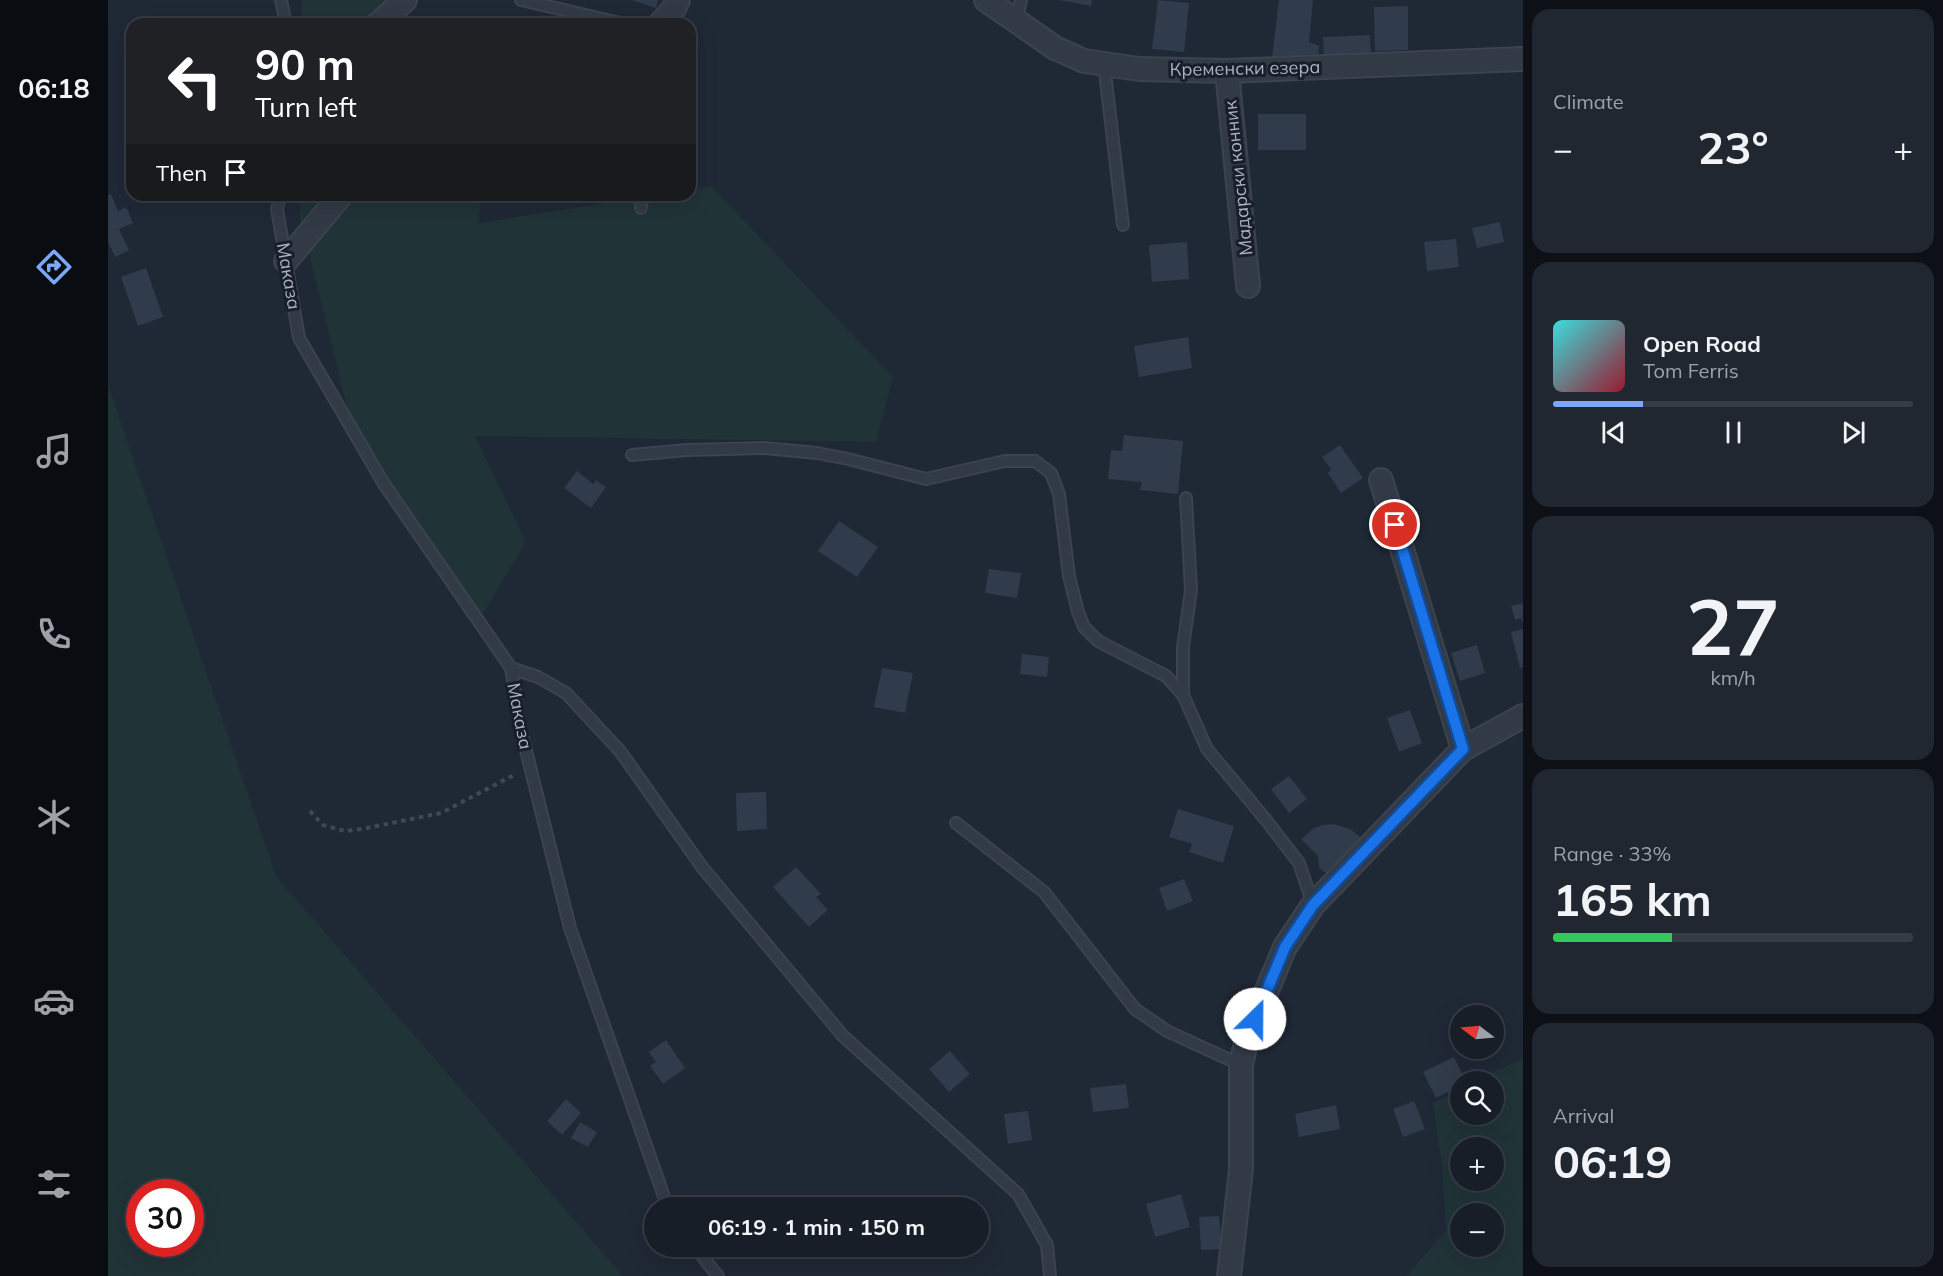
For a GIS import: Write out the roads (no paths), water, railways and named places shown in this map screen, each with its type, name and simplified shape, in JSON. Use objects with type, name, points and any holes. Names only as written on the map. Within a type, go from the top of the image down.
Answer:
[{"type":"street","points":[[385,18],[405,0]]},
{"type":"street","points":[[665,18],[678,0]]},
{"type":"street","name":"Кременски езера","points":[[986,0],[1019,10],[1055,48],[1084,61],[1139,69],[1227,70],[1523,59]]},
{"type":"street","name":"Мадарски конник","points":[[1227,70],[1248,286]]},
{"type":"street","points":[[286,261],[336,201]]},
{"type":"street","points":[[1382,480],[1463,749]]},
{"type":"street","points":[[1229,1276],[1241,1169],[1241,1065],[1247,1038],[1285,947],[1313,905],[1463,749],[1523,716]]},
{"type":"lane","points":[[281,0],[284,18]]},
{"type":"lane","points":[[521,0],[598,18]]},
{"type":"lane","points":[[1104,64],[1123,225]]},
{"type":"lane","name":"Маказа","points":[[279,201],[278,209],[299,338],[384,484],[511,668],[520,726],[570,928],[664,1197]]},
{"type":"lane","points":[[641,208],[642,201]]},
{"type":"lane","points":[[632,455],[687,450],[764,448],[817,453],[926,479],[1005,461],[1035,461],[1051,473],[1059,494],[1069,576],[1084,627],[1098,641],[1166,676],[1183,695],[1207,749],[1299,863],[1313,905]]},
{"type":"lane","points":[[1183,695],[1182,647],[1191,590],[1186,498]]},
{"type":"lane","points":[[511,668],[538,677],[566,693],[620,751],[702,867],[843,1036],[1018,1194],[1047,1245],[1050,1276]]},
{"type":"lane","points":[[956,823],[1044,891],[1135,1009],[1167,1031],[1241,1065]]},
{"type":"lane","points":[[703,1257],[718,1276]]}]
